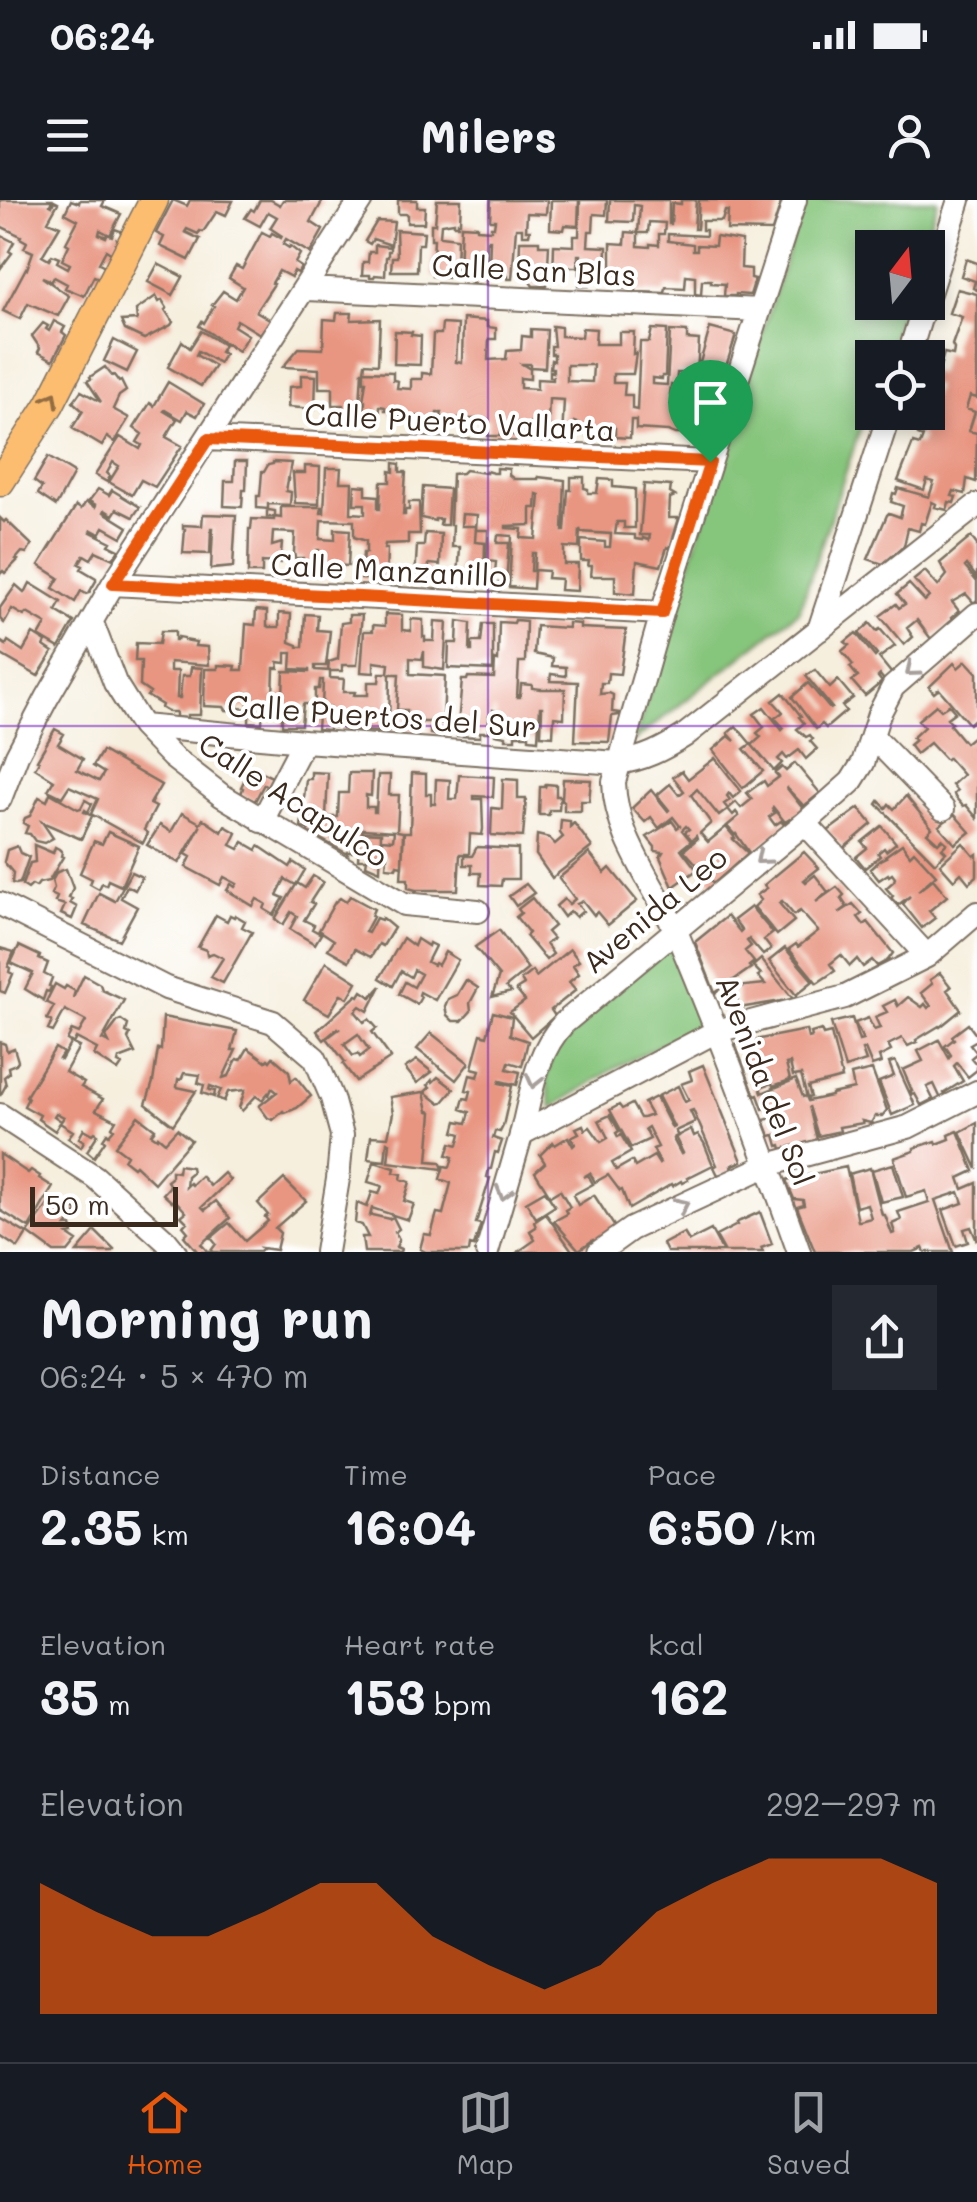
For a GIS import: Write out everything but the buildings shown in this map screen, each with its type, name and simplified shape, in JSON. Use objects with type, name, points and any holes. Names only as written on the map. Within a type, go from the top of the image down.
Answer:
[{"type":"main road","points":[[0,482],[50,404],[154,200]]},
{"type":"street","points":[[0,799],[17,754],[113,584],[361,200]]},
{"type":"street","name":"Avenida del Sol","points":[[795,200],[662,613],[618,763],[614,799],[627,837],[675,930],[717,1031],[799,1252]]},
{"type":"street","points":[[945,240],[958,200]]},
{"type":"street","name":"Calle San Blas","points":[[306,289],[759,310]]},
{"type":"street","points":[[820,630],[884,430]]},
{"type":"street","name":"Calle Puerto Vallarta","points":[[208,439],[710,462]]},
{"type":"street","points":[[618,763],[659,752],[684,736],[977,505]]},
{"type":"street","name":"Calle Manzanillo","points":[[113,584],[662,613]]},
{"type":"street","name":"Avenida Leo","points":[[487,1252],[537,1068],[552,1036],[850,782],[863,763],[879,714],[893,687],[976,619]]},
{"type":"street","name":"Calle Acapulco","points":[[92,623],[115,682],[142,726],[172,757],[221,796],[404,904],[478,912]]},
{"type":"street","name":"Calle Puertos del Sur","points":[[142,726],[618,763]]},
{"type":"street","points":[[872,736],[942,809]]},
{"type":"street","points":[[262,821],[304,741]]},
{"type":"street","points":[[805,823],[927,956]]},
{"type":"street","points":[[0,904],[166,988],[273,1022],[316,1058],[342,1135],[326,1252]]},
{"type":"street","points":[[521,1134],[717,1031],[845,997],[927,956],[977,912]]},
{"type":"street","points":[[599,1252],[630,1229],[768,1165],[908,1127],[977,1092]]},
{"type":"street","points":[[0,1115],[95,1177],[174,1252]]},
{"type":"green space","points":[[804,200],[938,200],[928,230],[855,230],[855,320],[898,320],[891,340],[855,340],[855,430],[860,430],[799,611],[634,741]]},
{"type":"green space","points":[[672,939],[700,1025],[615,1068],[552,1108],[546,1080],[553,1047]]},
{"type":"route","points":[[208,439],[710,462],[662,613],[113,584],[208,439]]}]
